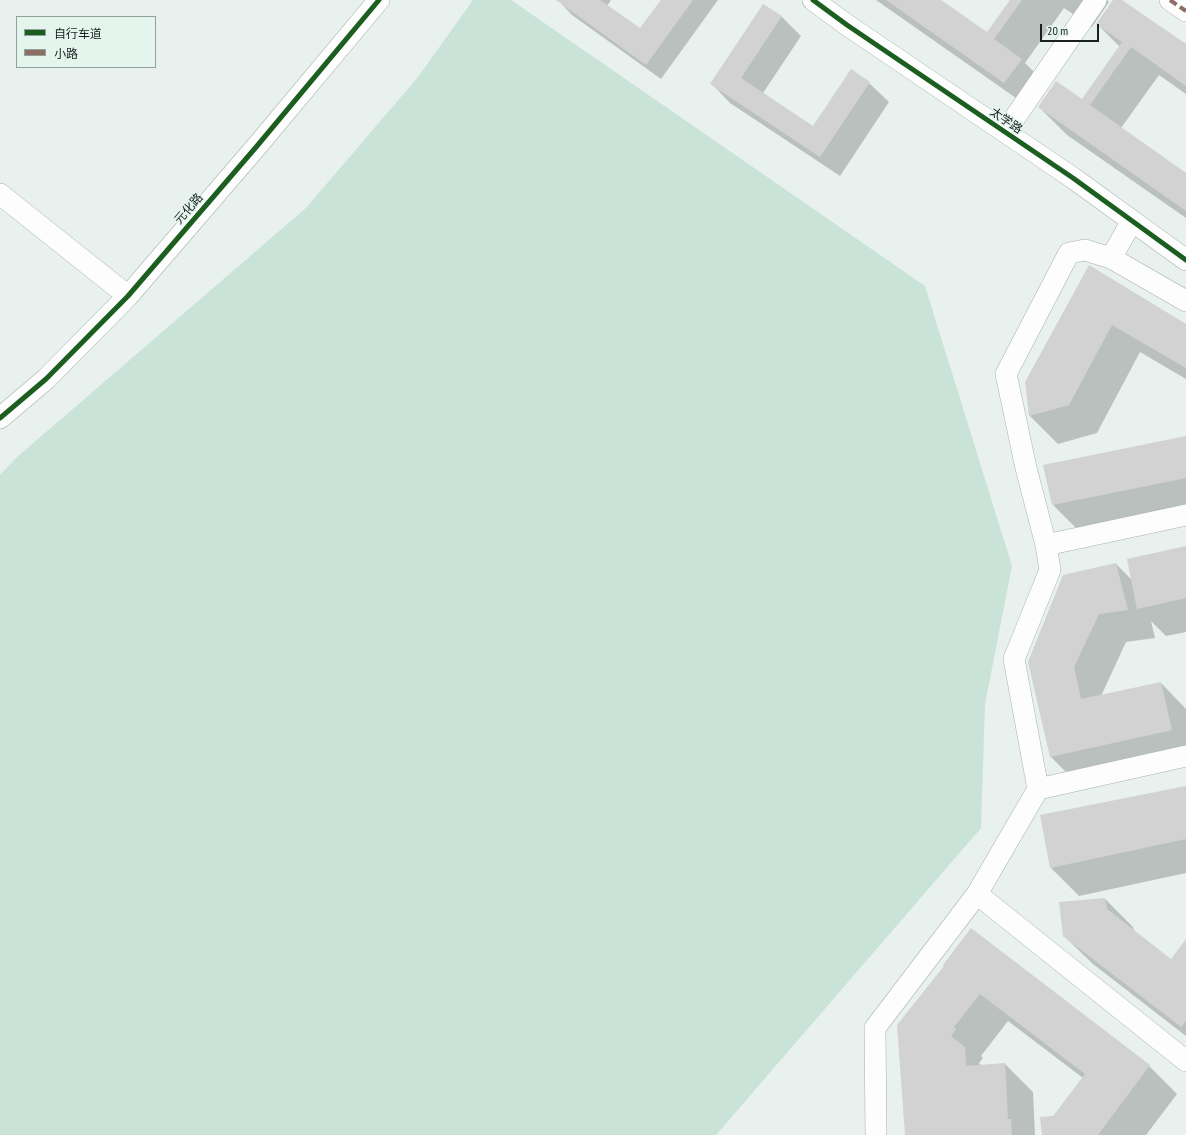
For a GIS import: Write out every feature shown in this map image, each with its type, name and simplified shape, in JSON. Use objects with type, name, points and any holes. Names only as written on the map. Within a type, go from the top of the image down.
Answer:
[{"type":"street","name":"元化路","points":[[0,418],[46,379],[128,296],[257,146],[379,0]]},
{"type":"street","name":"太学路","points":[[813,0],[847,25],[1073,178],[1186,260]]},
{"type":"street","points":[[1005,132],[1096,0]]},
{"type":"street","points":[[1170,0],[1186,11]]},
{"type":"street","points":[[0,194],[128,296]]},
{"type":"street","points":[[1111,258],[1132,221]]},
{"type":"street","points":[[876,1135],[875,1028],[977,894],[1038,789],[1014,659],[1050,570],[1046,545],[1026,468],[1006,374],[1069,253],[1085,250],[1111,258],[1186,301]]},
{"type":"street","points":[[1046,545],[1186,515]]},
{"type":"street","points":[[1038,789],[1186,756]]},
{"type":"street","points":[[977,894],[1186,1061]]},
{"type":"green space","points":[[473,0],[511,0],[925,286],[1012,566],[985,704],[981,828],[716,1135],[0,1135],[0,475],[16,458],[306,208],[418,77]]},
{"type":"building","points":[[556,0],[600,0],[640,28],[661,0],[693,0],[646,65]]},
{"type":"building","points":[[886,0],[941,0],[987,32],[1010,0],[1022,0],[994,39],[1022,59],[1004,83]]},
{"type":"building","points":[[1113,0],[1122,0],[1186,44],[1186,86],[1131,47],[1090,105],[1186,173],[1186,211],[1038,107],[1056,81],[1082,99],[1122,42],[1096,24]]},
{"type":"building","points":[[763,4],[782,16],[741,78],[813,126],[851,69],[870,82],[820,157],[710,84]]},
{"type":"building","points":[[1089,265],[1186,324],[1186,368],[1112,325],[1069,405],[1029,416],[1025,382]]},
{"type":"building","points":[[1186,436],[1186,478],[1052,505],[1043,465]]},
{"type":"building","points":[[1186,546],[1186,598],[1137,609],[1127,559]]},
{"type":"building","points":[[1116,563],[1128,610],[1099,614],[1074,667],[1081,699],[1161,682],[1172,730],[1050,757],[1028,662],[1063,575]]},
{"type":"building","points":[[1186,786],[1186,839],[1050,868],[1040,815]]},
{"type":"building","points":[[1105,898],[1107,909],[1171,959],[1186,939],[1186,1021],[1181,1027],[1063,936],[1059,902]]},
{"type":"building","points":[[971,928],[1150,1065],[1098,1135],[1042,1135],[1040,1117],[1053,1116],[1085,1074],[980,994],[954,1027],[956,1029],[951,1036],[965,1047],[966,1066],[1005,1063],[1008,1119],[1011,1119],[1012,1135],[905,1135],[897,1025],[944,966],[943,965]]},
{"type":"marked path","points":[[1170,0],[1186,11]]},
{"type":"cycle path","points":[[0,418],[46,379],[128,296],[257,146],[379,0]]},
{"type":"cycle path","points":[[813,0],[847,25],[1073,178],[1186,260]]}]
